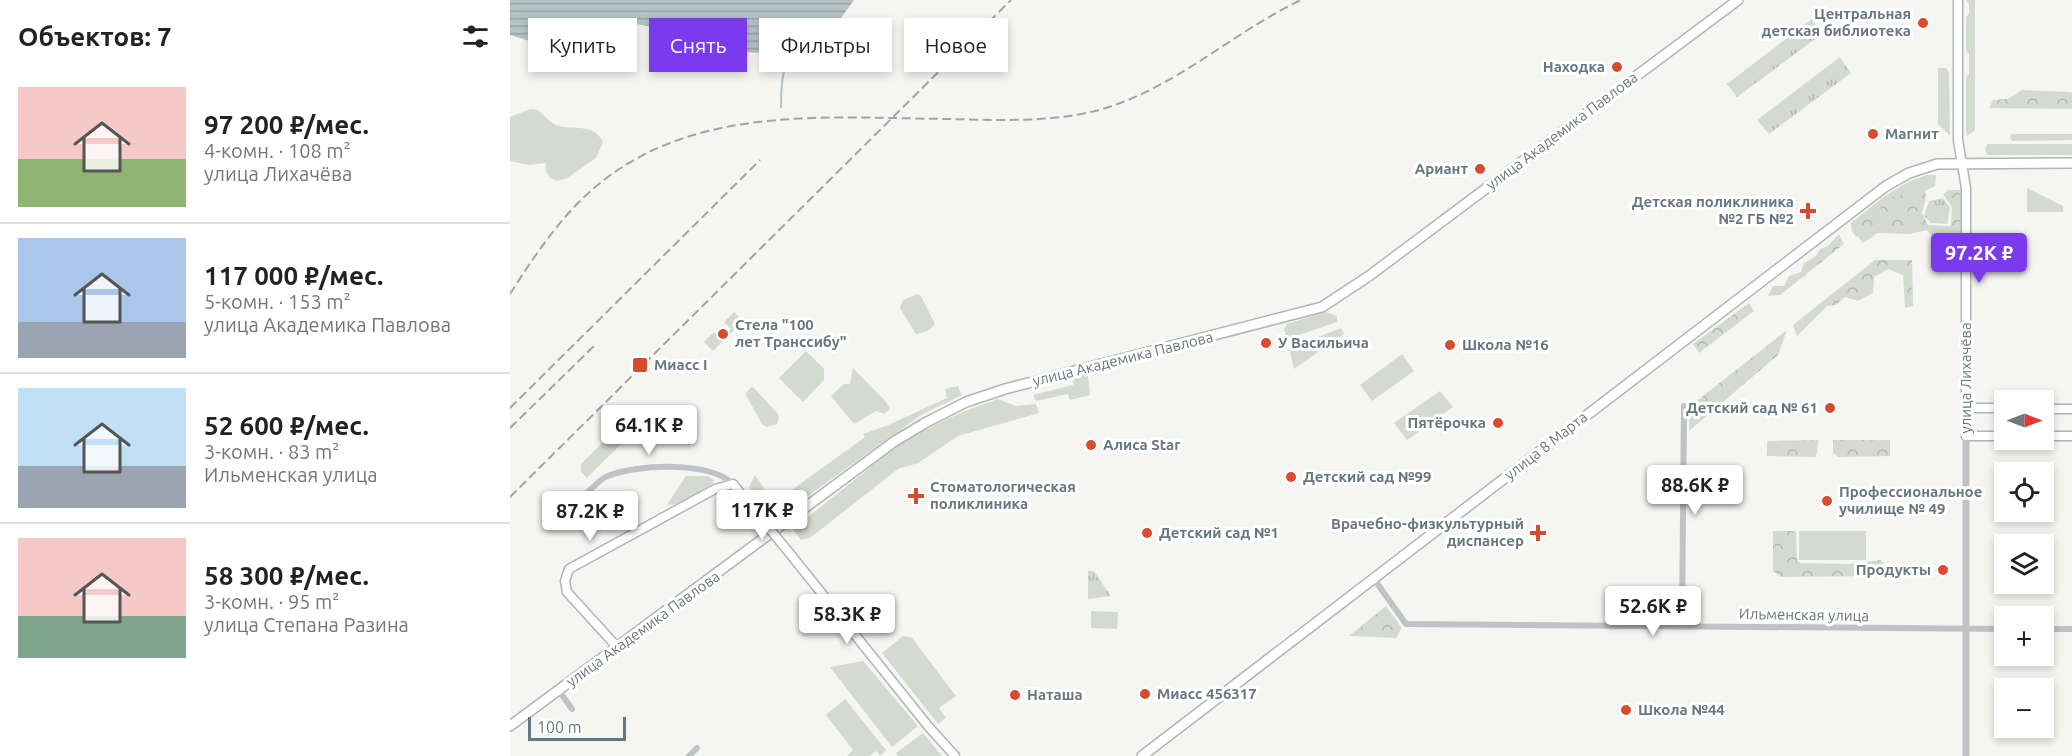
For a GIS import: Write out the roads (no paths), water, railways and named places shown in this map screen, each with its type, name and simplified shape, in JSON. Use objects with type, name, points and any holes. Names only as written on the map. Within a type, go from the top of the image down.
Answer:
[{"type":"main road","name":"улица Академика Павлова","points":[[510,726],[895,441],[925,423],[966,402],[1322,307],[1369,276],[1736,0]]},
{"type":"main road","name":"улица Лихачёва","points":[[1958,0],[1958,140],[1966,188],[1966,436]]},
{"type":"main road","name":"улица 8 Марта","points":[[1142,756],[1886,186],[1923,168],[1937,164],[2072,163]]},
{"type":"main road","points":[[1966,408],[1994,408]]},
{"type":"main road","points":[[2054,408],[2072,409]]},
{"type":"main road","points":[[1966,436],[1994,436]]},
{"type":"main road","points":[[2054,436],[2072,436]]},
{"type":"main road","points":[[618,648],[567,592],[565,581],[569,569],[715,489],[733,484],[928,726],[955,756]]},
{"type":"street","points":[[1682,626],[1684,406]]},
{"type":"street","name":"улица Лихачёва","points":[[1966,436],[1966,756]]},
{"type":"street","points":[[574,507],[606,476],[661,467],[711,471],[727,478],[733,484]]},
{"type":"street","name":"Ильменская улица","points":[[1374,579],[1406,624],[1994,628]]},
{"type":"street","points":[[2054,628],[2072,629]]},
{"type":"street","points":[[559,690],[572,709]]},
{"type":"street","points":[[689,756],[697,748]]},
{"type":"waterway","points":[[781,107],[784,72]]},
{"type":"railway","points":[[510,497],[1011,0]]},
{"type":"railway","points":[[510,294],[552,233],[581,200],[620,168],[663,146],[708,131],[755,122],[803,118],[1016,120],[1081,114],[1111,106],[1168,81],[1247,30],[1301,0]]},
{"type":"railway","points":[[510,408],[760,160]]},
{"type":"railway","points":[[510,428],[595,345]]},
{"type":"place","name":"Центральная детская библиотека","points":[[1923,23]]},
{"type":"place","name":"Находка","points":[[1617,67]]},
{"type":"place","name":"Магнит","points":[[1873,134]]},
{"type":"place","name":"Ариант","points":[[1480,169]]},
{"type":"place","name":"Детская поликлиника №2 ГБ №2","points":[[1808,211]]},
{"type":"place","name":"Стела \"100 лет Транссибу\"","points":[[723,334]]},
{"type":"place","name":"У Васильича","points":[[1266,343]]},
{"type":"place","name":"Школа №16","points":[[1450,345]]},
{"type":"place","name":"Миасс I","points":[[640,365]]},
{"type":"place","name":"Детский сад № 61","points":[[1830,408]]},
{"type":"place","name":"Пятёрочка","points":[[1498,423]]},
{"type":"place","name":"Алиса Star","points":[[1091,445]]},
{"type":"place","name":"Детский сад №99","points":[[1291,477]]},
{"type":"place","name":"Стоматологическая поликлиника","points":[[916,496]]},
{"type":"place","name":"Профессиональное училище № 49","points":[[1827,501]]},
{"type":"place","name":"Детский сад №1","points":[[1147,533]]},
{"type":"place","name":"Врачебно-физкультурный диспансер","points":[[1538,533]]},
{"type":"place","name":"Продукты","points":[[1943,570]]},
{"type":"place","name":"Миасс 456317","points":[[1145,694]]},
{"type":"place","name":"Наташа","points":[[1015,695]]},
{"type":"place","name":"Школа №44","points":[[1626,710]]}]
